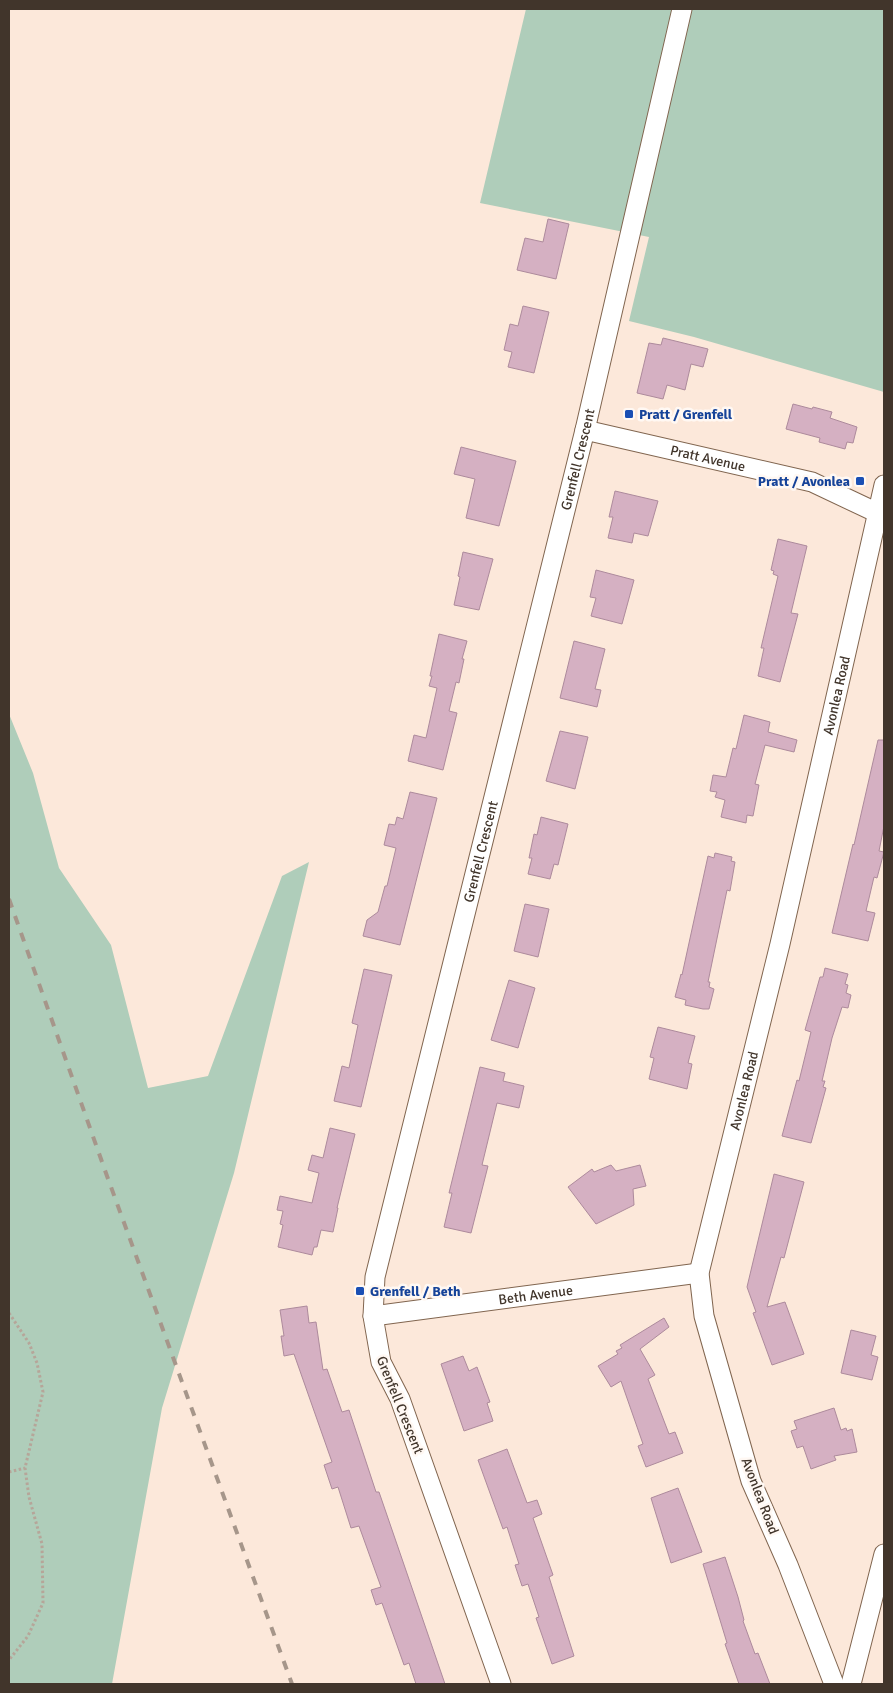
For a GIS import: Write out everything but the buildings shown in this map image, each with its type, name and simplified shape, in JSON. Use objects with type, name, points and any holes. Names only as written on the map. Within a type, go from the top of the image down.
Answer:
[{"type":"street","name":"Grenfell Crescent","points":[[502,1684],[400,1399],[381,1362],[373,1316],[375,1276],[585,430],[682,9]]},
{"type":"street","name":"Pratt Avenue","points":[[585,430],[812,482],[881,514]]},
{"type":"street","name":"Avonlea Road","points":[[834,1684],[788,1565],[751,1481],[704,1316],[699,1273],[780,944],[881,514],[884,485]]},
{"type":"street","name":"Beth Avenue","points":[[373,1316],[699,1273]]},
{"type":"street","points":[[851,1684],[884,1554]]},
{"type":"path","points":[[9,1313],[29,1343],[37,1364],[43,1392],[26,1468],[29,1497],[42,1544],[43,1603],[28,1636],[9,1660]]},
{"type":"path","points":[[9,1472],[26,1468]]},
{"type":"green space","points":[[526,9],[884,9],[884,392],[694,337],[629,321],[649,237],[480,203]]},
{"type":"green space","points":[[9,714],[33,773],[59,868],[111,945],[148,1088],[208,1076],[282,876],[309,862],[234,1173],[162,1408],[112,1684],[9,1684]]},
{"type":"railway","points":[[9,899],[107,1176],[292,1684]]},
{"type":"place","name":"Pratt / Grenfell","points":[[629,414]]},
{"type":"place","name":"Pratt / Avonlea","points":[[860,481]]},
{"type":"place","name":"Grenfell / Beth","points":[[360,1291]]}]
